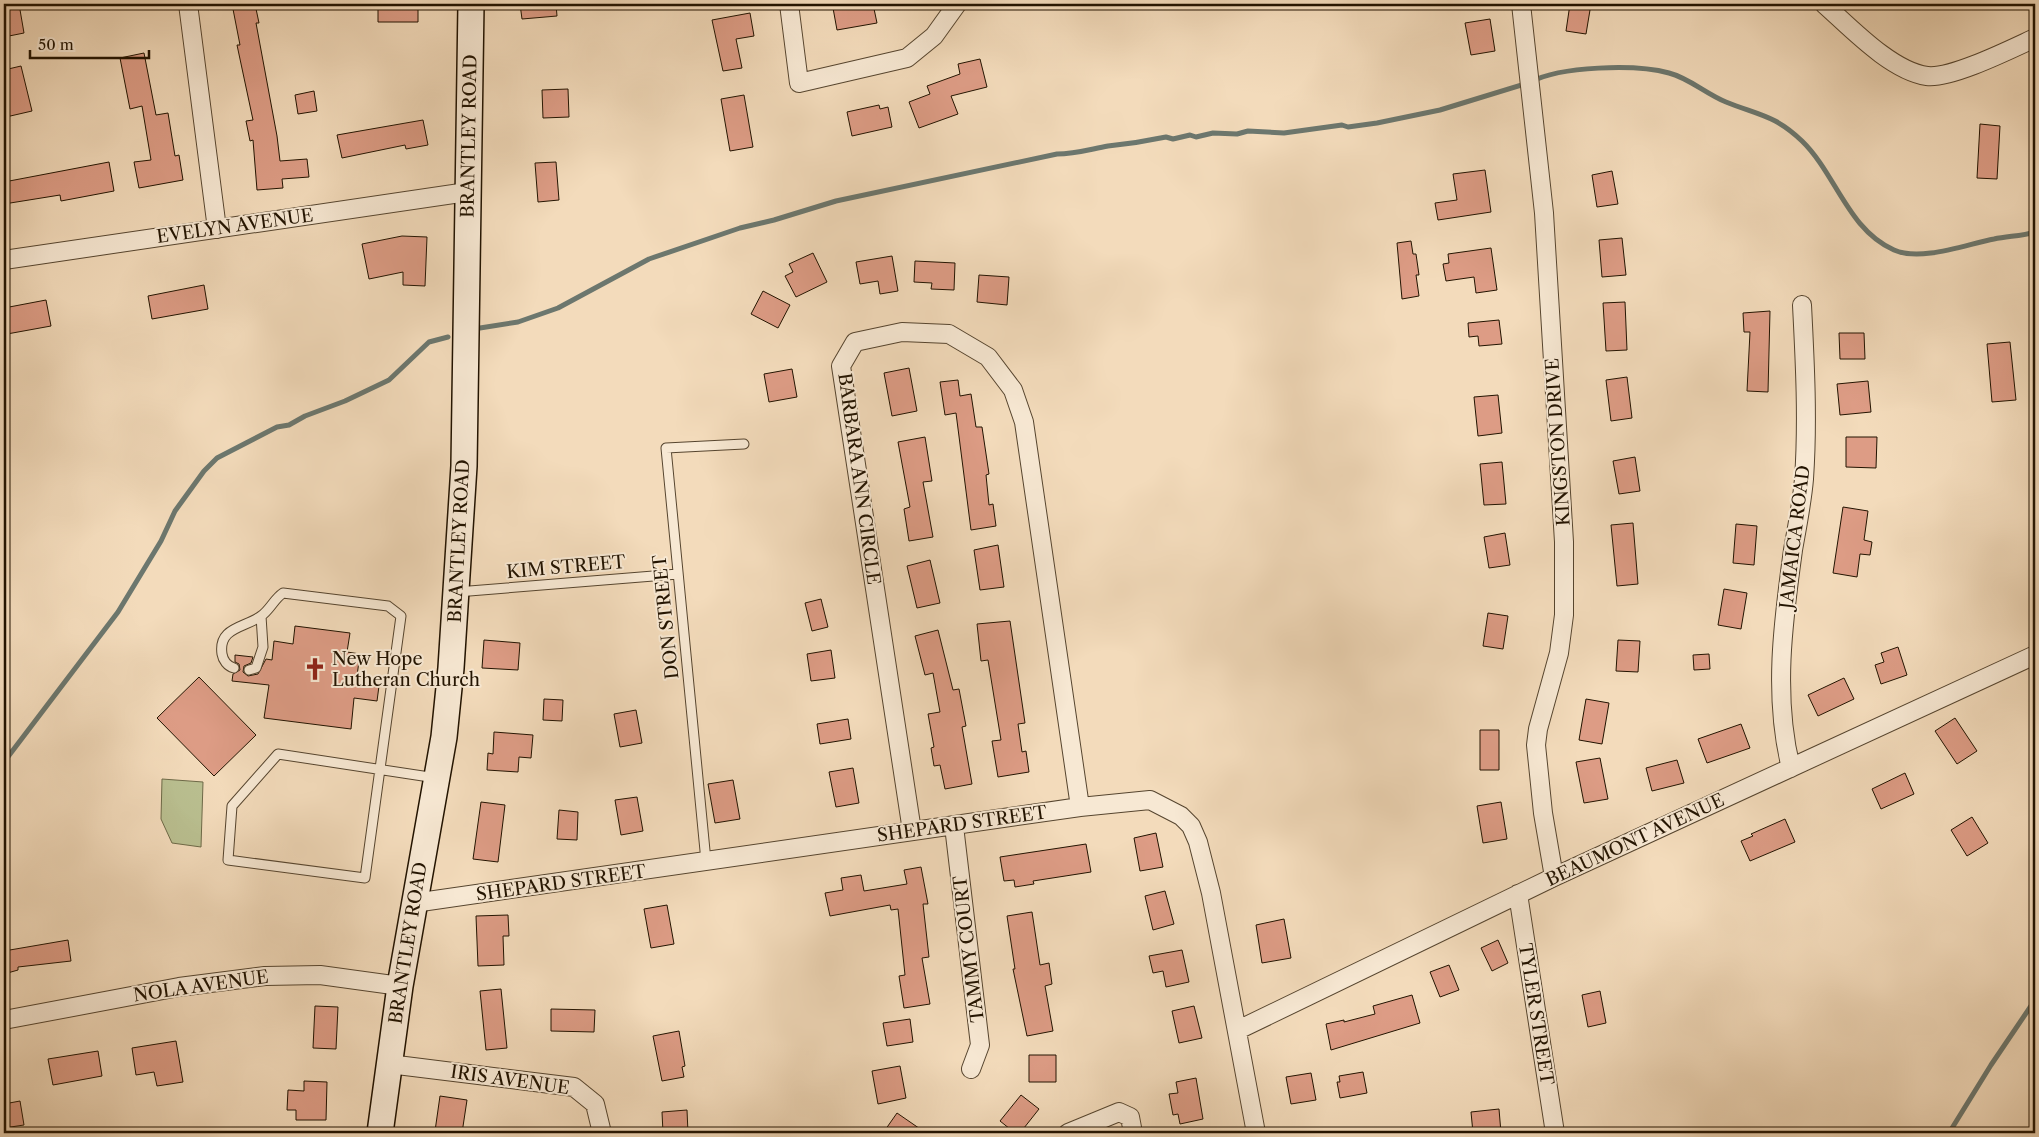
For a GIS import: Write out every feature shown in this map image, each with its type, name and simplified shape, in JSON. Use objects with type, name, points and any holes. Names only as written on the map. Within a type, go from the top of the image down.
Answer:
[{"type":"street","points":[[188,4],[217,229]]},
{"type":"street","name":"BRANTLEY ROAD","points":[[380,1133],[400,986],[436,778],[449,688],[464,466],[471,4]]},
{"type":"street","points":[[789,4],[799,83],[907,58],[934,36],[957,4]]},
{"type":"street","name":"KINGSTON DRIVE","points":[[1521,4],[1544,213],[1564,542],[1564,615],[1559,653],[1538,729],[1536,745],[1542,813],[1554,876]]},
{"type":"street","points":[[1824,4],[1882,54],[1905,68],[1928,76],[1946,75],[2035,38]]},
{"type":"street","name":"EVELYN AVENUE","points":[[4,260],[467,192]]},
{"type":"street","name":"JAMAICA ROAD","points":[[1791,768],[1784,743],[1780,655],[1804,480],[1807,404],[1802,305]]},
{"type":"street","name":"BARBARA ANN CIRCLE","points":[[912,831],[841,366],[855,342],[902,332],[949,334],[988,357],[1013,390],[1024,422],[1080,807]]},
{"type":"street","name":"BEAUMONT AVENUE","points":[[1238,1030],[1554,876],[2035,655]]},
{"type":"street","name":"SHEPARD STREET","points":[[414,903],[1080,807],[1150,800],[1181,816],[1191,826],[1198,842],[1238,1030],[1256,1133]]},
{"type":"street","name":"TAMMY COURT","points":[[954,826],[980,1045],[971,1070]]},
{"type":"street","name":"TYLER STREET","points":[[1518,894],[1555,1133]]},
{"type":"street","name":"NOLA AVENUE","points":[[4,1020],[179,987],[265,976],[320,975],[400,986]]},
{"type":"street","name":"IRIS AVENUE","points":[[389,1064],[574,1087],[595,1104],[602,1133]]},
{"type":"street","points":[[1068,1133],[1119,1112],[1130,1117],[1132,1133]]},
{"type":"lane","name":"DON STREET","points":[[706,861],[666,448],[744,444]]},
{"type":"lane","name":"KIM STREET","points":[[456,592],[678,574]]},
{"type":"lane","points":[[234,668],[227,664],[223,657],[223,638],[230,630],[261,616],[276,598],[283,593],[388,606],[401,616],[380,769],[365,878],[228,860],[232,806],[278,754],[380,769],[436,778]]},
{"type":"lane","points":[[249,670],[256,668],[261,657],[261,616]]},
{"type":"green space","points":[[162,779],[203,782],[201,847],[172,843],[161,819]]},
{"type":"building","points":[[4,4],[19,4],[24,33],[4,37]]},
{"type":"building","points":[[232,4],[255,4],[259,23],[256,23],[280,161],[307,159],[309,177],[282,179],[283,188],[257,190],[253,140],[250,141],[246,121],[253,120],[237,45],[240,45]]},
{"type":"building","points":[[378,4],[418,4],[418,22],[378,22]]},
{"type":"building","points":[[520,4],[556,4],[557,16],[522,19]]},
{"type":"building","points":[[873,4],[877,23],[837,30],[833,8]]},
{"type":"building","points":[[1570,4],[1591,4],[1586,34],[1566,31]]},
{"type":"building","points":[[750,13],[754,36],[736,39],[742,68],[723,71],[712,20]]},
{"type":"building","points":[[1490,19],[1495,51],[1471,55],[1465,23]]},
{"type":"building","points":[[144,53],[156,115],[168,113],[175,156],[179,155],[183,180],[139,188],[134,162],[151,160],[142,106],[130,109],[120,58]]},
{"type":"building","points":[[980,59],[987,87],[951,96],[958,114],[919,128],[909,102],[930,94],[927,86],[960,74],[958,64]]},
{"type":"building","points":[[21,66],[32,111],[6,117],[4,106],[4,70]]},
{"type":"building","points":[[568,89],[569,117],[543,118],[542,90]]},
{"type":"building","points":[[314,91],[317,111],[298,114],[295,95]]},
{"type":"building","points":[[744,95],[753,147],[730,151],[721,99]]},
{"type":"building","points":[[879,105],[880,109],[888,107],[892,127],[852,136],[847,112]]},
{"type":"building","points":[[423,120],[428,145],[406,149],[405,145],[342,158],[337,135]]},
{"type":"building","points":[[1980,124],[2000,126],[1997,179],[1977,178]]},
{"type":"building","points":[[109,162],[114,191],[61,201],[60,195],[4,204],[4,182]]},
{"type":"building","points":[[556,162],[559,200],[538,202],[535,163]]},
{"type":"building","points":[[1485,170],[1491,212],[1438,220],[1435,203],[1457,200],[1453,174]]},
{"type":"building","points":[[1612,171],[1618,204],[1597,207],[1592,175]]},
{"type":"building","points":[[402,236],[427,237],[425,286],[403,285],[403,272],[369,279],[362,244]]},
{"type":"building","points":[[1622,238],[1626,275],[1602,277],[1599,240]]},
{"type":"building","points":[[1411,241],[1413,254],[1416,254],[1419,296],[1402,299],[1397,243]]},
{"type":"building","points":[[1491,248],[1497,290],[1476,293],[1474,277],[1446,281],[1443,264],[1449,263],[1448,254]]},
{"type":"building","points":[[813,253],[827,282],[796,297],[785,276],[793,272],[789,264]]},
{"type":"building","points":[[892,256],[898,291],[880,294],[878,281],[860,284],[856,262]]},
{"type":"building","points":[[915,261],[955,263],[954,290],[931,289],[932,283],[914,282]]},
{"type":"building","points":[[979,275],[1009,277],[1007,305],[977,302]]},
{"type":"building","points":[[204,285],[208,309],[152,319],[148,296]]},
{"type":"building","points":[[763,291],[790,305],[778,328],[751,314]]},
{"type":"building","points":[[46,300],[51,326],[7,334],[4,308]]},
{"type":"building","points":[[1625,302],[1627,350],[1606,351],[1603,303]]},
{"type":"building","points":[[1770,311],[1768,392],[1747,391],[1750,332],[1744,332],[1743,313]]},
{"type":"building","points":[[1499,320],[1502,344],[1479,346],[1478,336],[1469,337],[1468,323]]},
{"type":"building","points":[[1839,333],[1864,333],[1865,359],[1840,359]]},
{"type":"building","points":[[2010,342],[2016,400],[1992,402],[1987,344]]},
{"type":"building","points":[[909,368],[917,411],[892,416],[884,373]]},
{"type":"building","points":[[792,369],[797,397],[769,402],[764,374]]},
{"type":"building","points":[[1627,377],[1632,418],[1611,421],[1606,380]]},
{"type":"building","points":[[958,380],[960,396],[971,394],[976,427],[982,427],[989,474],[986,475],[989,505],[993,504],[996,526],[971,530],[956,413],[945,415],[940,382]]},
{"type":"building","points":[[1868,381],[1871,412],[1840,415],[1837,384]]},
{"type":"building","points":[[1498,395],[1502,433],[1478,436],[1474,397]]},
{"type":"building","points":[[925,437],[932,481],[923,482],[933,537],[909,541],[904,509],[910,507],[898,442]]},
{"type":"building","points":[[1846,437],[1877,437],[1876,468],[1846,467]]},
{"type":"building","points":[[1635,457],[1640,491],[1619,494],[1613,461]]},
{"type":"building","points":[[1502,462],[1506,504],[1484,505],[1480,464]]},
{"type":"building","points":[[1843,507],[1868,511],[1864,540],[1872,542],[1870,555],[1860,554],[1857,577],[1833,573]]},
{"type":"building","points":[[1633,523],[1638,584],[1617,586],[1611,525]]},
{"type":"building","points":[[1736,524],[1757,526],[1754,565],[1733,563]]},
{"type":"building","points":[[1505,533],[1510,565],[1489,568],[1484,537]]},
{"type":"building","points":[[998,545],[1004,587],[980,590],[974,550]]},
{"type":"building","points":[[930,560],[940,603],[917,608],[907,566]]},
{"type":"building","points":[[1724,589],[1747,593],[1741,629],[1718,625]]},
{"type":"building","points":[[821,599],[828,627],[812,631],[805,603]]},
{"type":"building","points":[[1488,613],[1508,616],[1503,649],[1483,646]]},
{"type":"building","points":[[1010,621],[1025,723],[1018,724],[1022,752],[1026,751],[1029,772],[998,777],[992,741],[1001,740],[988,660],[981,661],[977,624]]},
{"type":"building","name":"New Hope Lutheran Church","points":[[295,626],[350,633],[347,652],[360,654],[356,683],[379,686],[377,701],[354,698],[351,729],[264,718],[269,685],[232,681],[233,674],[240,670],[239,664],[235,662],[235,655],[253,657],[251,663],[244,666],[243,672],[248,676],[258,674],[266,659],[272,660],[274,641],[293,644]]},
{"type":"building","points":[[938,630],[953,690],[959,689],[966,726],[962,727],[972,784],[945,789],[940,765],[934,766],[931,748],[934,747],[928,714],[940,712],[933,673],[925,675],[915,636]]},
{"type":"building","points":[[484,640],[520,643],[518,670],[482,668]]},
{"type":"building","points":[[1618,640],[1640,641],[1638,672],[1616,671]]},
{"type":"building","points":[[1898,647],[1907,675],[1881,684],[1875,665],[1884,662],[1881,653]]},
{"type":"building","points":[[831,650],[835,678],[811,681],[807,654]]},
{"type":"building","points":[[1709,654],[1710,669],[1694,670],[1693,655]]},
{"type":"building","points":[[199,677],[256,735],[214,776],[157,718]]},
{"type":"building","points":[[1844,678],[1854,699],[1818,716],[1808,695]]},
{"type":"building","points":[[544,699],[563,700],[562,721],[543,720]]},
{"type":"building","points":[[1586,699],[1609,703],[1602,744],[1579,740]]},
{"type":"building","points":[[636,710],[642,743],[620,747],[614,714]]},
{"type":"building","points":[[1955,718],[1977,751],[1957,764],[1935,731]]},
{"type":"building","points":[[848,719],[851,739],[820,744],[817,724]]},
{"type":"building","points":[[1741,724],[1750,748],[1707,763],[1698,739]]},
{"type":"building","points":[[1480,730],[1499,730],[1499,770],[1480,770]]},
{"type":"building","points":[[494,732],[533,735],[531,758],[519,757],[518,772],[487,770],[488,753],[493,754]]},
{"type":"building","points":[[1600,758],[1608,799],[1584,803],[1576,762]]},
{"type":"building","points":[[1677,760],[1684,783],[1652,791],[1646,768]]},
{"type":"building","points":[[853,768],[859,803],[836,807],[829,772]]},
{"type":"building","points":[[1905,773],[1914,794],[1881,809],[1872,789]]},
{"type":"building","points":[[733,780],[740,819],[715,823],[708,784]]},
{"type":"building","points":[[637,797],[643,831],[621,835],[615,800]]},
{"type":"building","points":[[481,802],[505,805],[498,862],[473,859]]},
{"type":"building","points":[[1501,802],[1507,839],[1483,843],[1477,806]]},
{"type":"building","points":[[559,810],[578,812],[577,840],[557,839]]},
{"type":"building","points":[[1972,817],[1988,843],[1967,856],[1951,830]]},
{"type":"building","points":[[1785,819],[1795,842],[1750,861],[1741,841],[1753,836],[1751,834]]},
{"type":"building","points":[[1156,833],[1163,867],[1140,871],[1134,838]]},
{"type":"building","points":[[1086,844],[1091,872],[1033,881],[1034,884],[1015,887],[1014,880],[1004,881],[1000,857]]},
{"type":"building","points":[[921,867],[928,904],[923,904],[929,957],[922,958],[930,1004],[904,1008],[899,976],[905,975],[898,909],[891,910],[890,905],[830,916],[825,893],[843,890],[841,878],[861,875],[864,891],[907,884],[904,870]]},
{"type":"building","points":[[1165,891],[1174,924],[1153,930],[1145,896]]},
{"type":"building","points":[[667,905],[674,944],[651,948],[644,909]]},
{"type":"building","points":[[1032,912],[1040,965],[1049,963],[1052,984],[1045,986],[1053,1031],[1027,1036],[1013,969],[1015,969],[1007,916]]},
{"type":"building","points":[[508,915],[509,936],[503,936],[504,965],[478,966],[476,916]]},
{"type":"building","points":[[1284,919],[1291,958],[1262,963],[1256,925]]},
{"type":"building","points":[[68,940],[71,961],[18,967],[18,970],[4,974],[4,951]]},
{"type":"building","points":[[1498,940],[1508,963],[1492,971],[1481,948]]},
{"type":"building","points":[[1182,950],[1189,982],[1166,987],[1163,971],[1153,973],[1149,956]]},
{"type":"building","points":[[1449,965],[1459,990],[1440,997],[1430,972]]},
{"type":"building","points":[[501,989],[507,1048],[486,1050],[480,991]]},
{"type":"building","points":[[1600,991],[1606,1023],[1588,1027],[1582,995]]},
{"type":"building","points":[[1412,995],[1420,1023],[1331,1050],[1326,1024],[1344,1020],[1344,1022],[1375,1014],[1373,1006]]},
{"type":"building","points":[[315,1006],[338,1007],[336,1049],[313,1048]]},
{"type":"building","points":[[1194,1006],[1202,1038],[1179,1043],[1172,1011]]},
{"type":"building","points":[[551,1009],[595,1010],[594,1032],[551,1031]]},
{"type":"building","points":[[910,1019],[913,1042],[887,1046],[883,1023]]},
{"type":"building","points":[[679,1031],[685,1066],[682,1067],[684,1077],[662,1081],[653,1036]]},
{"type":"building","points":[[176,1041],[183,1082],[157,1086],[154,1072],[136,1075],[132,1048]]},
{"type":"building","points":[[98,1051],[102,1076],[53,1085],[48,1059]]},
{"type":"building","points":[[1029,1055],[1056,1055],[1056,1082],[1029,1082]]},
{"type":"building","points":[[900,1066],[906,1098],[878,1104],[872,1071]]},
{"type":"building","points":[[1363,1072],[1367,1093],[1340,1098],[1337,1082],[1340,1082],[1339,1076]]},
{"type":"building","points":[[1311,1073],[1316,1100],[1291,1104],[1286,1077]]},
{"type":"building","points":[[1196,1078],[1203,1119],[1180,1124],[1178,1114],[1173,1115],[1169,1094],[1178,1093],[1176,1082]]},
{"type":"building","points":[[304,1081],[327,1082],[326,1120],[296,1120],[296,1110],[287,1110],[288,1090],[304,1091]]},
{"type":"building","points":[[1021,1095],[1039,1109],[1020,1133],[1015,1133],[1000,1121]]},
{"type":"building","points":[[440,1096],[467,1100],[462,1133],[435,1131]]},
{"type":"building","points":[[20,1101],[24,1125],[4,1128],[4,1104]]},
{"type":"building","points":[[1499,1109],[1501,1133],[1473,1133],[1471,1112]]},
{"type":"building","points":[[687,1110],[688,1133],[663,1133],[662,1112]]},
{"type":"building","points":[[897,1113],[926,1133],[883,1133]]},
{"type":"waterway","points":[[480,328],[518,322],[558,308],[649,259],[740,228],[774,220],[836,201],[1057,154],[1166,137],[1173,139],[1190,135],[1196,137],[1213,133],[1237,134],[1248,131],[1284,133],[1342,125],[1348,127],[1377,123],[1440,110],[1560,73],[1599,68],[1638,68],[1676,75],[1719,99],[1775,121],[1792,132],[1814,154],[1865,229],[1878,241],[1894,250],[1905,253],[1930,253],[2035,232]]},
{"type":"waterway","points":[[4,762],[118,612],[161,541],[175,511],[204,471],[217,458],[277,427],[289,425],[305,416],[345,401],[389,380],[429,342],[448,337]]},
{"type":"waterway","points":[[1949,1133],[1991,1065],[2035,1000]]},
{"type":"place","name":"New Hope Lutheran Church","points":[[315,669]]}]
